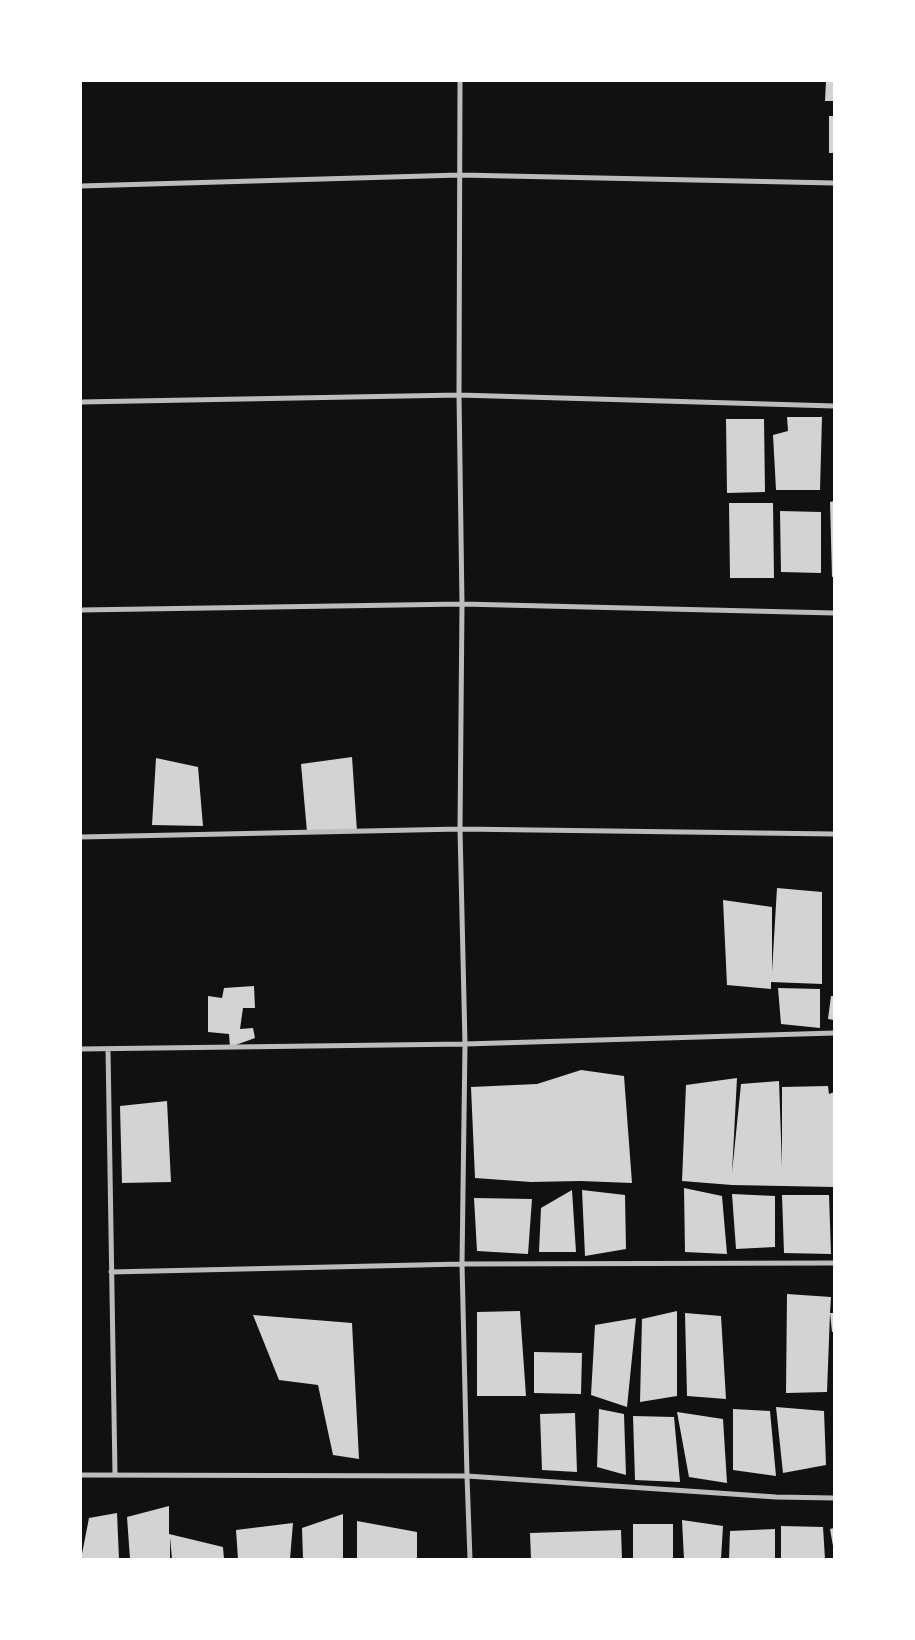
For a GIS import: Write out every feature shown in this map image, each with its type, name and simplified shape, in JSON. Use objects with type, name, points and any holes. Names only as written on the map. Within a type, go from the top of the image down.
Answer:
[{"type":"street","points":[[460,81],[459,395],[462,604],[460,829],[465,1044],[462,1264],[470,1559]]},
{"type":"street","points":[[81,186],[460,175],[834,183]]},
{"type":"street","points":[[81,402],[459,395],[834,406]]},
{"type":"street","points":[[81,610],[462,604],[834,613]]},
{"type":"street","points":[[81,837],[460,829],[834,834]]},
{"type":"street","points":[[81,1049],[465,1044],[834,1033]]},
{"type":"street","points":[[108,1049],[115,1474]]},
{"type":"street","points":[[111,1272],[462,1264],[834,1263]]},
{"type":"street","points":[[81,1475],[467,1476],[776,1497],[834,1498]]},
{"type":"building","points":[[826,81],[834,81],[834,101],[825,101]]},
{"type":"building","points":[[829,116],[834,116],[834,153],[829,153]]},
{"type":"building","points":[[787,417],[822,417],[820,490],[776,490],[773,435],[788,431]]},
{"type":"building","points":[[726,419],[764,419],[765,492],[727,493]]},
{"type":"building","points":[[834,501],[834,577],[832,577],[830,502]]},
{"type":"building","points":[[729,503],[773,503],[774,578],[730,578]]},
{"type":"building","points":[[780,511],[821,512],[821,573],[781,572]]},
{"type":"building","points":[[352,757],[357,832],[307,832],[301,764]]},
{"type":"building","points":[[156,758],[198,767],[203,826],[152,825]]},
{"type":"building","points":[[777,888],[822,892],[822,984],[771,982],[771,989],[727,985],[723,900],[772,907],[772,972]]},
{"type":"building","points":[[254,986],[255,1008],[243,1008],[240,1029],[253,1028],[255,1038],[230,1047],[229,1034],[208,1032],[208,996],[222,998],[224,988]]},
{"type":"building","points":[[778,988],[820,989],[820,1028],[781,1024]]},
{"type":"building","points":[[831,996],[834,996],[834,1020],[828,1019]]},
{"type":"building","points":[[581,1070],[624,1076],[632,1183],[531,1182],[475,1178],[471,1087],[537,1084]]},
{"type":"building","points":[[737,1078],[732,1173],[741,1084],[779,1081],[782,1167],[782,1087],[828,1086],[829,1094],[834,1092],[834,1187],[732,1185],[682,1181],[686,1085]]},
{"type":"building","points":[[167,1101],[171,1182],[122,1183],[120,1106]]},
{"type":"building","points":[[684,1188],[722,1196],[727,1254],[685,1252]]},
{"type":"building","points":[[572,1190],[576,1252],[539,1252],[541,1208]]},
{"type":"building","points":[[582,1190],[625,1195],[626,1249],[585,1256]]},
{"type":"building","points":[[732,1194],[775,1196],[775,1247],[736,1249]]},
{"type":"building","points":[[782,1195],[829,1195],[831,1254],[784,1253]]},
{"type":"building","points":[[474,1198],[532,1199],[528,1254],[477,1251]]},
{"type":"building","points":[[787,1294],[831,1297],[827,1392],[786,1393]]},
{"type":"building","points":[[520,1311],[526,1396],[477,1396],[477,1312]]},
{"type":"building","points":[[677,1311],[677,1396],[640,1402],[642,1319]]},
{"type":"building","points":[[685,1313],[721,1316],[726,1399],[687,1396]]},
{"type":"building","points":[[830,1313],[834,1313],[834,1332],[832,1332]]},
{"type":"building","points":[[253,1315],[352,1323],[359,1459],[333,1455],[318,1385],[279,1380]]},
{"type":"building","points":[[636,1318],[627,1407],[591,1395],[595,1325]]},
{"type":"building","points":[[534,1352],[582,1353],[581,1394],[534,1393]]},
{"type":"building","points":[[776,1407],[824,1411],[826,1465],[783,1473]]},
{"type":"building","points":[[599,1409],[624,1414],[626,1475],[597,1467]]},
{"type":"building","points":[[733,1409],[770,1411],[776,1476],[733,1470]]},
{"type":"building","points":[[677,1412],[723,1419],[727,1483],[689,1477]]},
{"type":"building","points":[[575,1413],[577,1472],[542,1470],[540,1414]]},
{"type":"building","points":[[633,1416],[674,1417],[680,1482],[635,1480]]},
{"type":"building","points":[[169,1506],[169,1534],[223,1547],[224,1559],[172,1559],[170,1537],[170,1559],[130,1559],[127,1517]]},
{"type":"building","points":[[117,1513],[119,1559],[81,1559],[89,1518]]},
{"type":"building","points":[[343,1514],[343,1559],[303,1559],[302,1528]]},
{"type":"building","points":[[682,1520],[723,1526],[721,1559],[684,1559]]},
{"type":"building","points":[[357,1521],[417,1532],[417,1559],[357,1559]]},
{"type":"building","points":[[293,1523],[290,1559],[238,1559],[236,1530]]},
{"type":"building","points":[[633,1524],[673,1524],[673,1559],[633,1559]]},
{"type":"building","points":[[781,1526],[823,1527],[825,1559],[781,1559]]},
{"type":"building","points":[[834,1528],[834,1546],[833,1546],[830,1529]]},
{"type":"building","points":[[775,1529],[775,1559],[729,1559],[730,1531]]},
{"type":"building","points":[[621,1530],[622,1559],[531,1559],[530,1533]]}]
